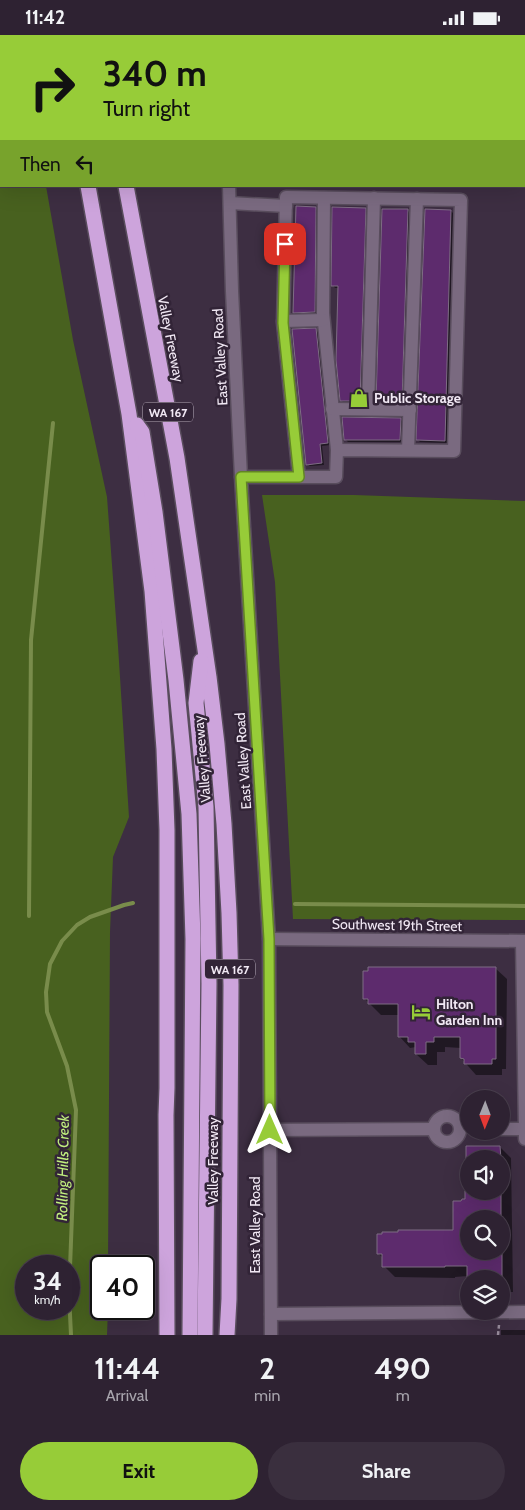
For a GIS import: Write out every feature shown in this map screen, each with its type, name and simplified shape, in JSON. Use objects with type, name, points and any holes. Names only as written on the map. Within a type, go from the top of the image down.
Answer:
[{"type":"highway","name":"WA 167","points":[[88,187],[129,414],[152,591],[164,749],[167,830],[167,1335]]},
{"type":"highway","name":"Valley Freeway","points":[[126,187],[177,458],[204,639],[217,744],[229,913],[231,1004],[229,1299],[227,1335]]},
{"type":"highway","points":[[129,414],[142,432],[155,512],[176,680],[189,814],[194,939],[190,1335]]},
{"type":"highway","points":[[204,639],[196,703],[206,807],[208,869],[209,984],[205,1335]]},
{"type":"highway","points":[[156,1335],[160,1150],[166,1115]]},
{"type":"highway","points":[[229,1299],[236,1335]]},
{"type":"street","name":"East Valley Road","points":[[229,187],[241,477],[269,939],[271,1335]]},
{"type":"street","points":[[299,477],[283,321],[286,197],[461,200],[454,451],[337,450]]},
{"type":"street","points":[[241,477],[336,477],[337,450],[323,320],[324,198]]},
{"type":"street","points":[[368,409],[374,199]]},
{"type":"street","points":[[408,450],[417,199]]},
{"type":"street","points":[[230,203],[286,206]]},
{"type":"street","points":[[283,321],[323,320]]},
{"type":"street","points":[[332,409],[410,410]]},
{"type":"street","name":"Southwest 19th Street","points":[[269,939],[524,941]]},
{"type":"street","points":[[524,941],[525,1139]]},
{"type":"street","points":[[460,1126],[454,1118],[447,1116],[439,1118],[434,1129],[437,1137],[445,1141],[453,1140],[460,1133]]},
{"type":"street","points":[[270,1130],[434,1129]]},
{"type":"street","points":[[510,1129],[525,1129]]},
{"type":"street","points":[[271,1314],[525,1312]]},
{"type":"path","points":[[498,1335],[498,1325],[507,1325]]},
{"type":"green space","points":[[0,187],[46,187],[73,340],[107,497],[129,817],[113,857],[110,932],[108,1255],[90,1255],[90,1320],[108,1320],[107,1335],[0,1335]]},
{"type":"green space","points":[[262,495],[354,495],[525,501],[525,920],[293,919],[275,582]]},
{"type":"building","points":[[296,206],[316,207],[315,312],[293,313]]},
{"type":"building","points":[[332,207],[366,208],[360,401],[340,401],[336,360],[338,286],[331,286]]},
{"type":"building","points":[[382,209],[408,209],[402,402],[376,401]]},
{"type":"building","points":[[425,209],[451,210],[445,441],[416,440]]},
{"type":"building","points":[[316,328],[328,443],[320,444],[322,463],[306,465],[292,329]]},
{"type":"building","points":[[342,417],[401,418],[400,440],[344,440]]},
{"type":"building","name":"Hilton Garden Inn","points":[[368,967],[496,967],[496,1059],[492,1059],[492,1064],[464,1064],[464,1059],[460,1058],[460,1037],[434,1037],[434,1042],[426,1042],[426,1054],[415,1054],[415,1042],[408,1042],[408,1037],[398,1037],[398,1004],[368,1004],[368,999],[363,999],[363,971],[368,971]]},
{"type":"building","points":[[466,1146],[500,1146],[500,1150],[466,1150]]},
{"type":"building","points":[[501,1200],[501,1210],[460,1210],[460,1260],[502,1260],[502,1270],[467,1270],[467,1266],[382,1267],[382,1254],[377,1254],[377,1234],[382,1234],[382,1232],[398,1232],[398,1230],[453,1230],[453,1201]]},
{"type":"waterway","points":[[29,916],[31,640],[53,423]]},
{"type":"waterway","name":"Rolling Hills Creek","points":[[71,1335],[69,1294],[76,1110],[67,1066],[47,1012],[46,992],[50,964],[62,941],[77,925],[90,917],[133,903]]},
{"type":"waterway","points":[[295,904],[525,906]]},
{"type":"place","name":"Public Storage","points":[[359,398]]},
{"type":"place","name":"Hilton Garden Inn","points":[[421,1012]]},
{"type":"route","points":[[270,1130],[269,939],[241,477],[299,477],[283,323],[285,244]]}]
